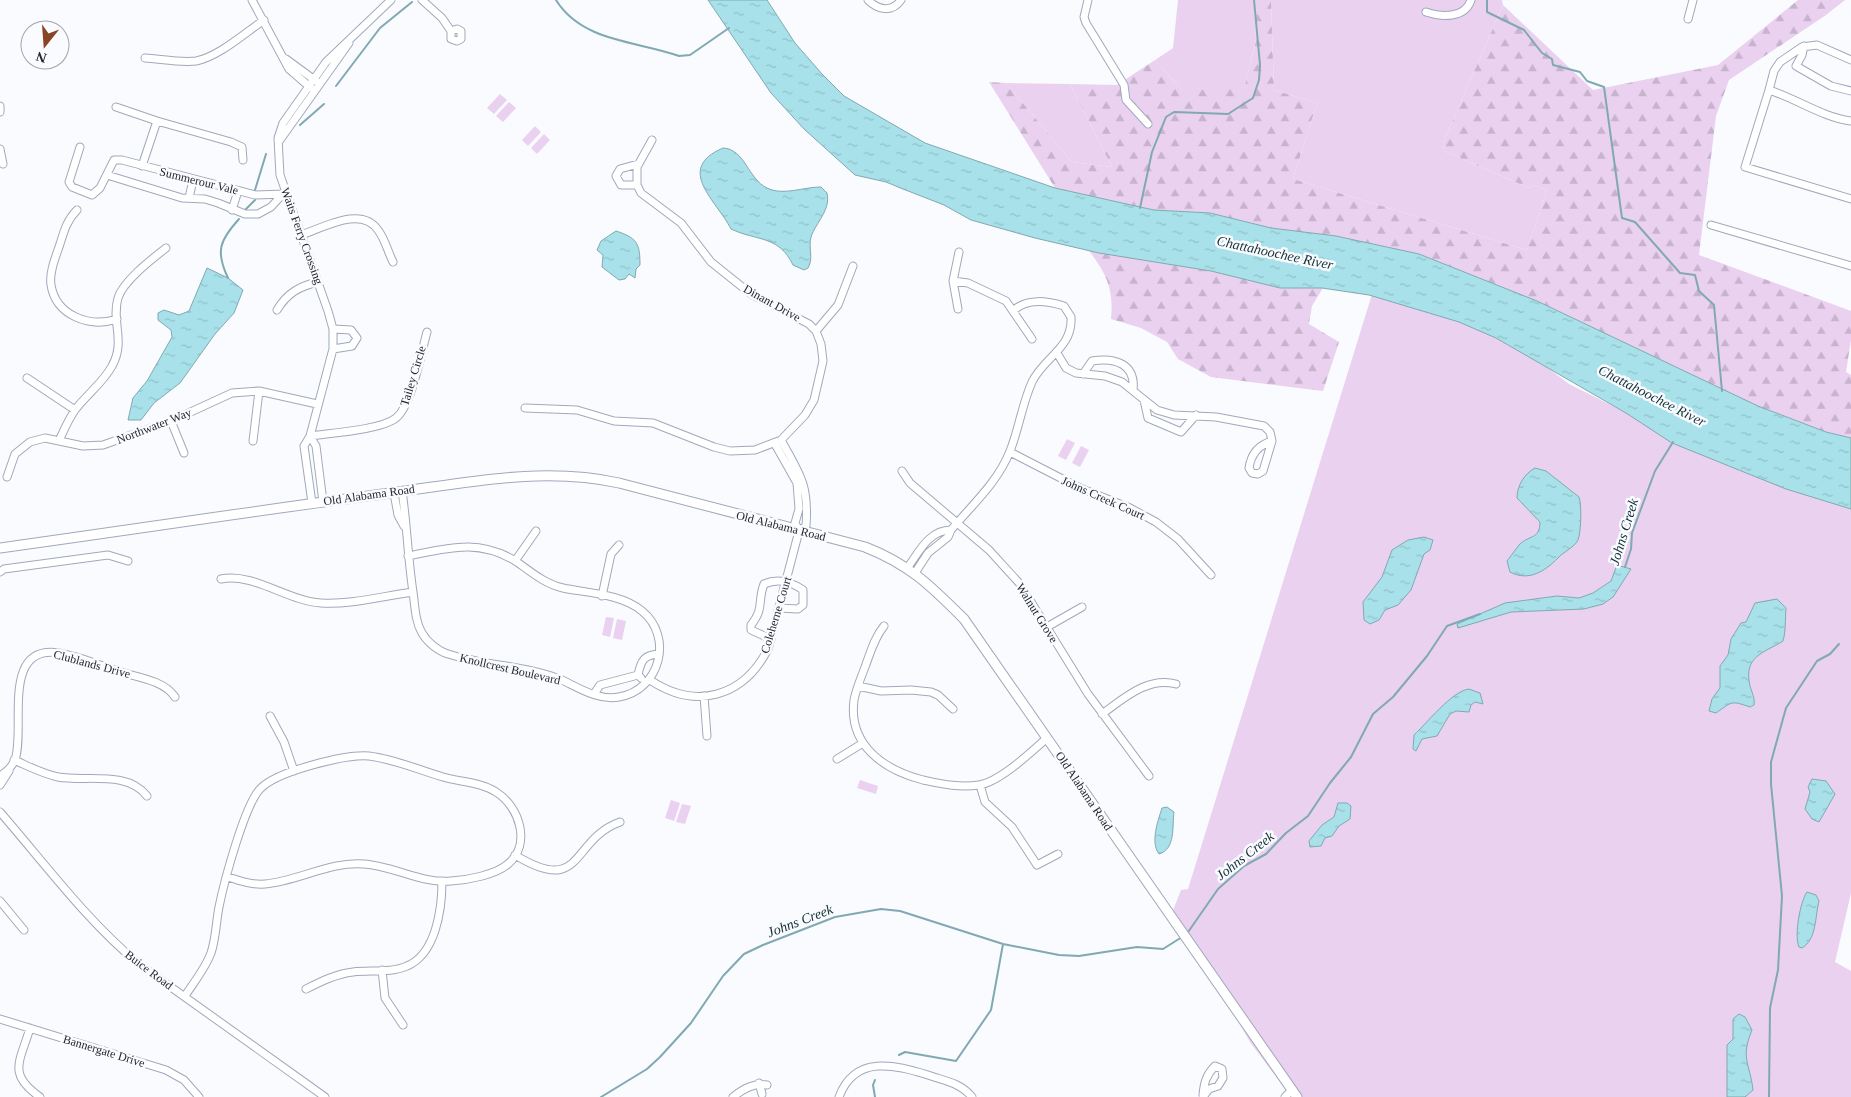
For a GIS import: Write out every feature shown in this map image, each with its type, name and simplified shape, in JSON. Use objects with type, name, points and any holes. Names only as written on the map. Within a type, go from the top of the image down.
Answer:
[{"type":"main road","name":"Old Alabama Road","points":[[0,548],[312,503],[507,477],[546,474],[578,476],[619,483],[865,547],[912,570],[964,619],[1291,1095]]},
{"type":"street","points":[[252,0],[283,56],[311,83],[315,92]]},
{"type":"street","name":"Waits Ferry Crossing","points":[[312,503],[304,446],[310,436],[333,349],[333,329],[301,235],[284,195],[280,175],[278,143],[283,123],[331,56],[391,0]]},
{"type":"street","points":[[422,0],[442,18],[451,31]]},
{"type":"street","points":[[868,0],[877,8],[890,8],[896,6],[901,0]]},
{"type":"street","points":[[1088,0],[1084,17],[1086,23],[1124,85],[1126,100],[1148,124]]},
{"type":"street","points":[[1426,12],[1442,17],[1460,13],[1472,0]]},
{"type":"street","points":[[1688,19],[1694,0]]},
{"type":"street","points":[[145,58],[189,62],[202,60],[220,51],[264,20]]},
{"type":"street","name":"Waits Ferry Crossing","points":[[278,143],[355,34]]},
{"type":"street","points":[[1851,60],[1817,46],[1804,46],[1780,62],[1774,71],[1745,167],[1851,199]]},
{"type":"street","points":[[1804,46],[1796,66],[1831,86],[1851,92]]},
{"type":"street","points":[[311,83],[320,84]]},
{"type":"street","points":[[1769,90],[1792,98],[1820,113],[1851,121]]},
{"type":"street","points":[[0,106],[0,112]]},
{"type":"street","points":[[116,108],[231,142],[242,147],[243,160]]},
{"type":"street","points":[[142,166],[157,121]]},
{"type":"street","points":[[638,164],[620,169],[616,176],[621,185],[637,185],[638,164],[652,140]]},
{"type":"street","points":[[80,146],[69,182],[72,187],[92,195],[100,188],[107,175],[182,198],[212,201],[245,214],[258,214],[271,207],[284,195]]},
{"type":"street","points":[[0,149],[3,164]]},
{"type":"street","name":"Summerour Vale","points":[[107,175],[114,160],[122,160],[255,195],[284,195]]},
{"type":"street","points":[[189,198],[193,180]]},
{"type":"street","name":"Dinant Drive","points":[[637,185],[641,193],[681,224],[718,267],[751,294],[809,324],[816,332]]},
{"type":"street","points":[[232,210],[238,191]]},
{"type":"street","points":[[77,210],[66,225],[54,262],[51,284],[57,300],[68,312],[83,321],[100,323],[117,319]]},
{"type":"street","points":[[301,235],[350,219],[364,219],[379,230],[393,262]]},
{"type":"street","points":[[1712,225],[1851,266]]},
{"type":"street","points":[[59,441],[66,423],[75,410],[113,365],[119,348],[118,298],[126,285],[166,248]]},
{"type":"street","points":[[958,310],[953,281],[959,252]]},
{"type":"street","points":[[525,408],[577,410],[614,421],[653,423],[730,451],[755,450],[778,442],[805,416],[814,400],[823,361],[816,332],[838,305],[853,266]]},
{"type":"street","points":[[953,281],[968,283],[1006,301],[1014,310],[1032,339]]},
{"type":"street","points":[[277,310],[284,299],[293,291],[318,282]]},
{"type":"street","points":[[49,304],[57,300]]},
{"type":"street","points":[[912,570],[929,538],[940,531],[951,530],[994,480],[1010,452],[1032,382],[1041,366],[1065,345],[1071,332],[1071,317],[1068,309],[1057,304],[1034,301],[1014,310]]},
{"type":"street","points":[[333,329],[351,330],[357,338],[352,346],[333,349]]},
{"type":"street","name":"Tailey Circle","points":[[310,436],[382,425],[397,417],[406,404],[427,332]]},
{"type":"street","points":[[1057,353],[1066,368],[1083,374],[1114,378],[1133,390],[1157,410],[1174,415],[1196,415],[1264,426],[1270,432],[1272,441],[1263,471],[1258,474],[1252,473],[1249,468],[1253,454],[1261,446],[1272,441]]},
{"type":"street","points":[[1083,374],[1092,361],[1107,359],[1122,364],[1132,372],[1135,379],[1133,390]]},
{"type":"street","points":[[27,378],[75,410]]},
{"type":"street","points":[[253,441],[259,391]]},
{"type":"street","name":"Northwater Way","points":[[7,477],[15,454],[22,447],[39,439],[83,446],[98,446],[171,421],[232,393],[259,391],[317,404]]},
{"type":"street","points":[[1144,399],[1148,418],[1181,432],[1196,415]]},
{"type":"street","points":[[171,421],[184,452]]},
{"type":"street","points":[[310,436],[316,446],[323,502]]},
{"type":"street","points":[[778,442],[805,485],[806,526],[799,531],[795,523],[799,508],[796,483],[778,442]]},
{"type":"street","name":"Johns Creek Court","points":[[1010,452],[1076,486],[1130,508],[1156,522],[1178,539],[1211,575]]},
{"type":"street","name":"Walnut Grove","points":[[902,471],[910,483],[1010,571],[1028,595],[1074,674],[1149,776]]},
{"type":"street","name":"Knollcrest Boulevard","points":[[398,492],[398,515],[404,526],[416,617],[422,633],[432,645],[442,652],[546,675],[594,694],[617,698],[630,694],[648,681]]},
{"type":"street","points":[[799,508],[807,509]]},
{"type":"street","points":[[515,561],[536,531]]},
{"type":"street","name":"Coleherne Court","points":[[638,675],[675,693],[704,696],[722,693],[746,680],[758,666],[771,639],[799,531]]},
{"type":"street","points":[[602,596],[611,554],[619,544]]},
{"type":"street","points":[[408,556],[451,548],[478,547],[495,550],[553,585],[632,605],[649,618],[659,636],[659,654],[656,670],[648,681]]},
{"type":"street","points":[[0,572],[4,569],[108,555],[128,561]]},
{"type":"street","points":[[221,579],[240,578],[294,598],[321,603],[413,592]]},
{"type":"street","points":[[771,639],[752,630],[751,625],[760,615],[761,591],[764,584],[772,580],[786,581],[803,590],[803,605],[798,609],[779,608]]},
{"type":"street","points":[[1047,627],[1082,607]]},
{"type":"street","points":[[884,626],[877,636],[858,686],[854,714],[863,743],[876,759],[902,775],[953,786],[980,785],[993,779],[1047,738]]},
{"type":"street","name":"Clublands Drive","points":[[0,785],[14,760],[17,747],[19,679],[26,665],[40,655],[60,653],[163,685],[174,697]]},
{"type":"street","points":[[594,694],[600,685],[638,675],[641,660],[648,654],[659,654]]},
{"type":"street","points":[[1102,714],[1136,690],[1162,682],[1176,684]]},
{"type":"street","points":[[858,686],[881,691],[911,690],[931,692],[938,695],[953,709]]},
{"type":"street","points":[[704,696],[707,736]]},
{"type":"street","points":[[270,716],[284,742],[294,771]]},
{"type":"street","points":[[836,759],[863,743]]},
{"type":"street","points":[[185,996],[201,972],[210,953],[228,877],[254,796],[270,780],[294,771],[352,756],[368,756],[488,788],[506,800],[518,819],[521,837],[516,855],[508,864],[494,871],[463,879],[442,881],[380,865],[362,864],[337,866],[266,884],[249,883],[228,877]]},
{"type":"street","points":[[14,760],[58,777],[121,781],[138,787],[147,796]]},
{"type":"street","name":"Clublands Drive","points":[[0,776],[9,770]]},
{"type":"street","points":[[980,785],[985,802],[1012,827],[1037,865],[1058,854]]},
{"type":"street","name":"Buice Road","points":[[0,812],[97,927],[140,965],[326,1097]]},
{"type":"street","points":[[516,855],[544,869],[565,869],[575,863],[599,832],[620,822]]},
{"type":"street","points":[[306,989],[340,975],[408,966],[425,953],[440,912],[442,881]]},
{"type":"street","points":[[0,902],[24,930]]},
{"type":"street","points":[[382,970],[385,998],[403,1025]]},
{"type":"street","name":"Bannergate Drive","points":[[0,1019],[166,1070],[184,1080],[199,1097]]},
{"type":"street","points":[[30,1028],[18,1071],[22,1083],[40,1097]]},
{"type":"street","points":[[839,1097],[858,1073],[870,1066],[883,1064],[904,1068],[959,1085],[972,1097]]},
{"type":"street","points":[[733,1097],[741,1091],[763,1084],[762,1094]]},
{"type":"green space","points":[[1178,0],[1254,0],[1256,40],[1244,90],[1182,90],[1155,60],[1173,48]]},
{"type":"green space","points":[[1254,0],[1271,0],[1274,90],[1317,103],[1293,179],[1527,250],[1547,190],[1534,185],[1529,188],[1444,151],[1443,143],[1503,5],[1593,90],[1718,65],[1798,0],[1845,0],[1826,15],[1729,80],[1716,116],[1699,255],[1851,311],[1851,340],[1846,372],[1851,375],[1851,438],[1826,432],[1758,406],[1537,301],[1419,254],[1336,236],[1271,228],[1210,213],[1154,210],[1055,188],[989,82],[1006,83],[1072,162],[1112,167],[1070,84],[1117,85],[1155,60],[1182,90],[1244,89],[1256,41]]},
{"type":"green space","points":[[1271,0],[1502,0],[1503,5],[1443,143],[1444,151],[1529,188],[1534,185],[1547,190],[1527,250],[1293,179],[1317,103],[1274,90]]},
{"type":"green space","points":[[1006,83],[1070,84],[1112,167],[1072,162]]},
{"type":"green space","points":[[500,94],[507,100],[494,114],[487,108]]},
{"type":"green space","points":[[509,102],[516,108],[503,122],[496,116]]},
{"type":"green space","points":[[535,126],[541,132],[528,146],[522,140]]},
{"type":"green space","points":[[544,134],[550,140],[537,154],[531,148]]},
{"type":"green space","points":[[1077,234],[1326,283],[1312,306],[1309,324],[1339,342],[1323,391],[1211,377],[1178,359],[1167,342],[1141,328],[1111,319],[1112,305],[1104,273]]},
{"type":"green space","points":[[1373,291],[1487,329],[1527,352],[1569,384],[1643,421],[1851,501],[1851,893],[1835,962],[1851,971],[1851,1097],[1291,1097],[1250,1042],[1207,966],[1169,921],[1181,890],[1188,889]]},
{"type":"green space","points":[[1067,439],[1075,443],[1066,460],[1058,456]]},
{"type":"green space","points":[[1081,446],[1089,450],[1080,467],[1072,463]]},
{"type":"green space","points":[[606,617],[614,618],[610,637],[602,635]]},
{"type":"green space","points":[[617,619],[626,621],[622,640],[613,638]]},
{"type":"green space","points":[[860,780],[878,786],[876,794],[857,788]]},
{"type":"green space","points":[[671,800],[680,803],[674,821],[665,818]]},
{"type":"green space","points":[[682,804],[691,806],[685,824],[676,822]]},
{"type":"water","name":"Chattahoochee River","points":[[708,0],[767,0],[795,43],[844,96],[925,143],[1055,188],[1154,210],[1210,213],[1271,228],[1336,236],[1419,254],[1537,301],[1758,406],[1826,432],[1851,438],[1851,509],[1786,489],[1672,443],[1626,413],[1496,338],[1459,322],[1369,295],[1322,288],[1280,288],[1211,271],[1099,253],[1035,238],[971,220],[944,205],[886,182],[855,175],[804,129],[771,93]]},
{"type":"water","points":[[723,148],[736,153],[755,178],[767,188],[786,191],[821,187],[827,193],[827,205],[811,237],[811,260],[808,268],[804,270],[793,265],[781,248],[774,244],[731,229],[709,197],[700,175],[702,166],[709,156]]},
{"type":"water","points":[[616,231],[629,236],[638,246],[640,265],[636,269],[635,278],[629,274],[625,279],[619,280],[602,267],[603,255],[597,250],[601,241]]},
{"type":"water","points":[[207,268],[228,278],[243,290],[234,313],[215,334],[180,383],[154,403],[141,420],[128,420],[133,398],[147,381],[172,337],[171,330],[158,320],[158,313],[164,310],[179,315],[189,311]]},
{"type":"water","points":[[1535,468],[1546,471],[1579,497],[1581,512],[1580,531],[1576,543],[1548,567],[1536,574],[1524,576],[1510,572],[1507,561],[1522,542],[1538,532],[1540,522],[1517,498],[1518,489],[1522,481]]},
{"type":"water","points":[[1424,537],[1433,540],[1430,550],[1424,554],[1411,590],[1398,605],[1385,610],[1379,620],[1370,624],[1364,620],[1363,602],[1382,577],[1392,550],[1408,540]]},
{"type":"water","points":[[1617,565],[1631,569],[1613,597],[1603,604],[1584,609],[1511,612],[1458,628],[1457,624],[1505,603],[1557,596],[1579,598],[1593,593],[1611,581]]},
{"type":"water","points":[[1777,599],[1786,608],[1784,637],[1783,641],[1762,653],[1752,662],[1749,676],[1754,705],[1750,707],[1731,703],[1716,713],[1709,711],[1712,699],[1720,688],[1720,666],[1728,655],[1731,639],[1741,623],[1746,622],[1755,603]]},
{"type":"water","points":[[1469,689],[1480,693],[1483,704],[1475,702],[1471,705],[1469,712],[1456,711],[1450,714],[1437,736],[1422,739],[1416,751],[1413,749],[1414,735],[1455,695]]},
{"type":"water","points":[[1812,779],[1826,781],[1835,794],[1819,822],[1812,819],[1805,809],[1810,792],[1808,787]]},
{"type":"water","points":[[1338,803],[1347,803],[1351,806],[1350,819],[1339,826],[1332,836],[1325,838],[1321,846],[1310,847],[1309,841],[1322,825],[1334,817]]},
{"type":"water","points":[[1167,807],[1174,812],[1171,842],[1159,854],[1155,844],[1156,831],[1162,808]]},
{"type":"water","points":[[1807,892],[1816,895],[1819,901],[1813,933],[1807,944],[1802,948],[1799,947],[1797,927],[1802,903]]},
{"type":"water","points":[[1739,1014],[1745,1017],[1752,1030],[1748,1040],[1746,1055],[1753,1090],[1745,1097],[1727,1097],[1727,1045],[1733,1039],[1733,1019]]},
{"type":"waterway","points":[[556,0],[567,14],[595,32],[679,56],[690,55],[729,28]]},
{"type":"waterway","points":[[1140,208],[1152,152],[1166,117],[1174,112],[1228,114],[1253,98],[1259,80],[1260,65],[1254,0]]},
{"type":"waterway","points":[[1487,0],[1487,12],[1524,30],[1542,53],[1552,59],[1553,65],[1580,72],[1587,81],[1604,87],[1622,218],[1635,222],[1680,273],[1695,275],[1699,291],[1714,305],[1722,391]]},
{"type":"waterway","points":[[336,86],[380,28],[412,2]]},
{"type":"waterway","points":[[300,125],[324,104]]},
{"type":"waterway","points":[[255,190],[266,154]]},
{"type":"waterway","points":[[244,211],[255,200]]},
{"type":"waterway","points":[[228,278],[222,260],[222,246],[227,233],[239,219]]},
{"type":"waterway","name":"Johns Creek","points":[[1625,567],[1631,549],[1632,533],[1655,471],[1673,442]]},
{"type":"waterway","name":"Johns Creek","points":[[1186,935],[1218,889],[1244,866],[1266,854],[1286,833],[1308,816],[1330,783],[1351,757],[1373,714],[1393,697],[1427,656],[1447,626],[1480,614]]},
{"type":"waterway","points":[[1769,1097],[1770,1008],[1778,970],[1782,896],[1771,784],[1771,762],[1786,708],[1817,661],[1830,654],[1839,644]]},
{"type":"waterway","name":"Johns Creek","points":[[601,1097],[647,1069],[660,1057],[691,1023],[723,976],[744,954],[835,917],[881,909],[900,911],[1003,944],[1059,955],[1079,956],[1137,947],[1163,949],[1182,937]]},
{"type":"waterway","points":[[899,1055],[905,1052],[956,1061],[991,1010],[1003,944]]},
{"type":"waterway","points":[[875,1080],[873,1085],[875,1097]]}]
